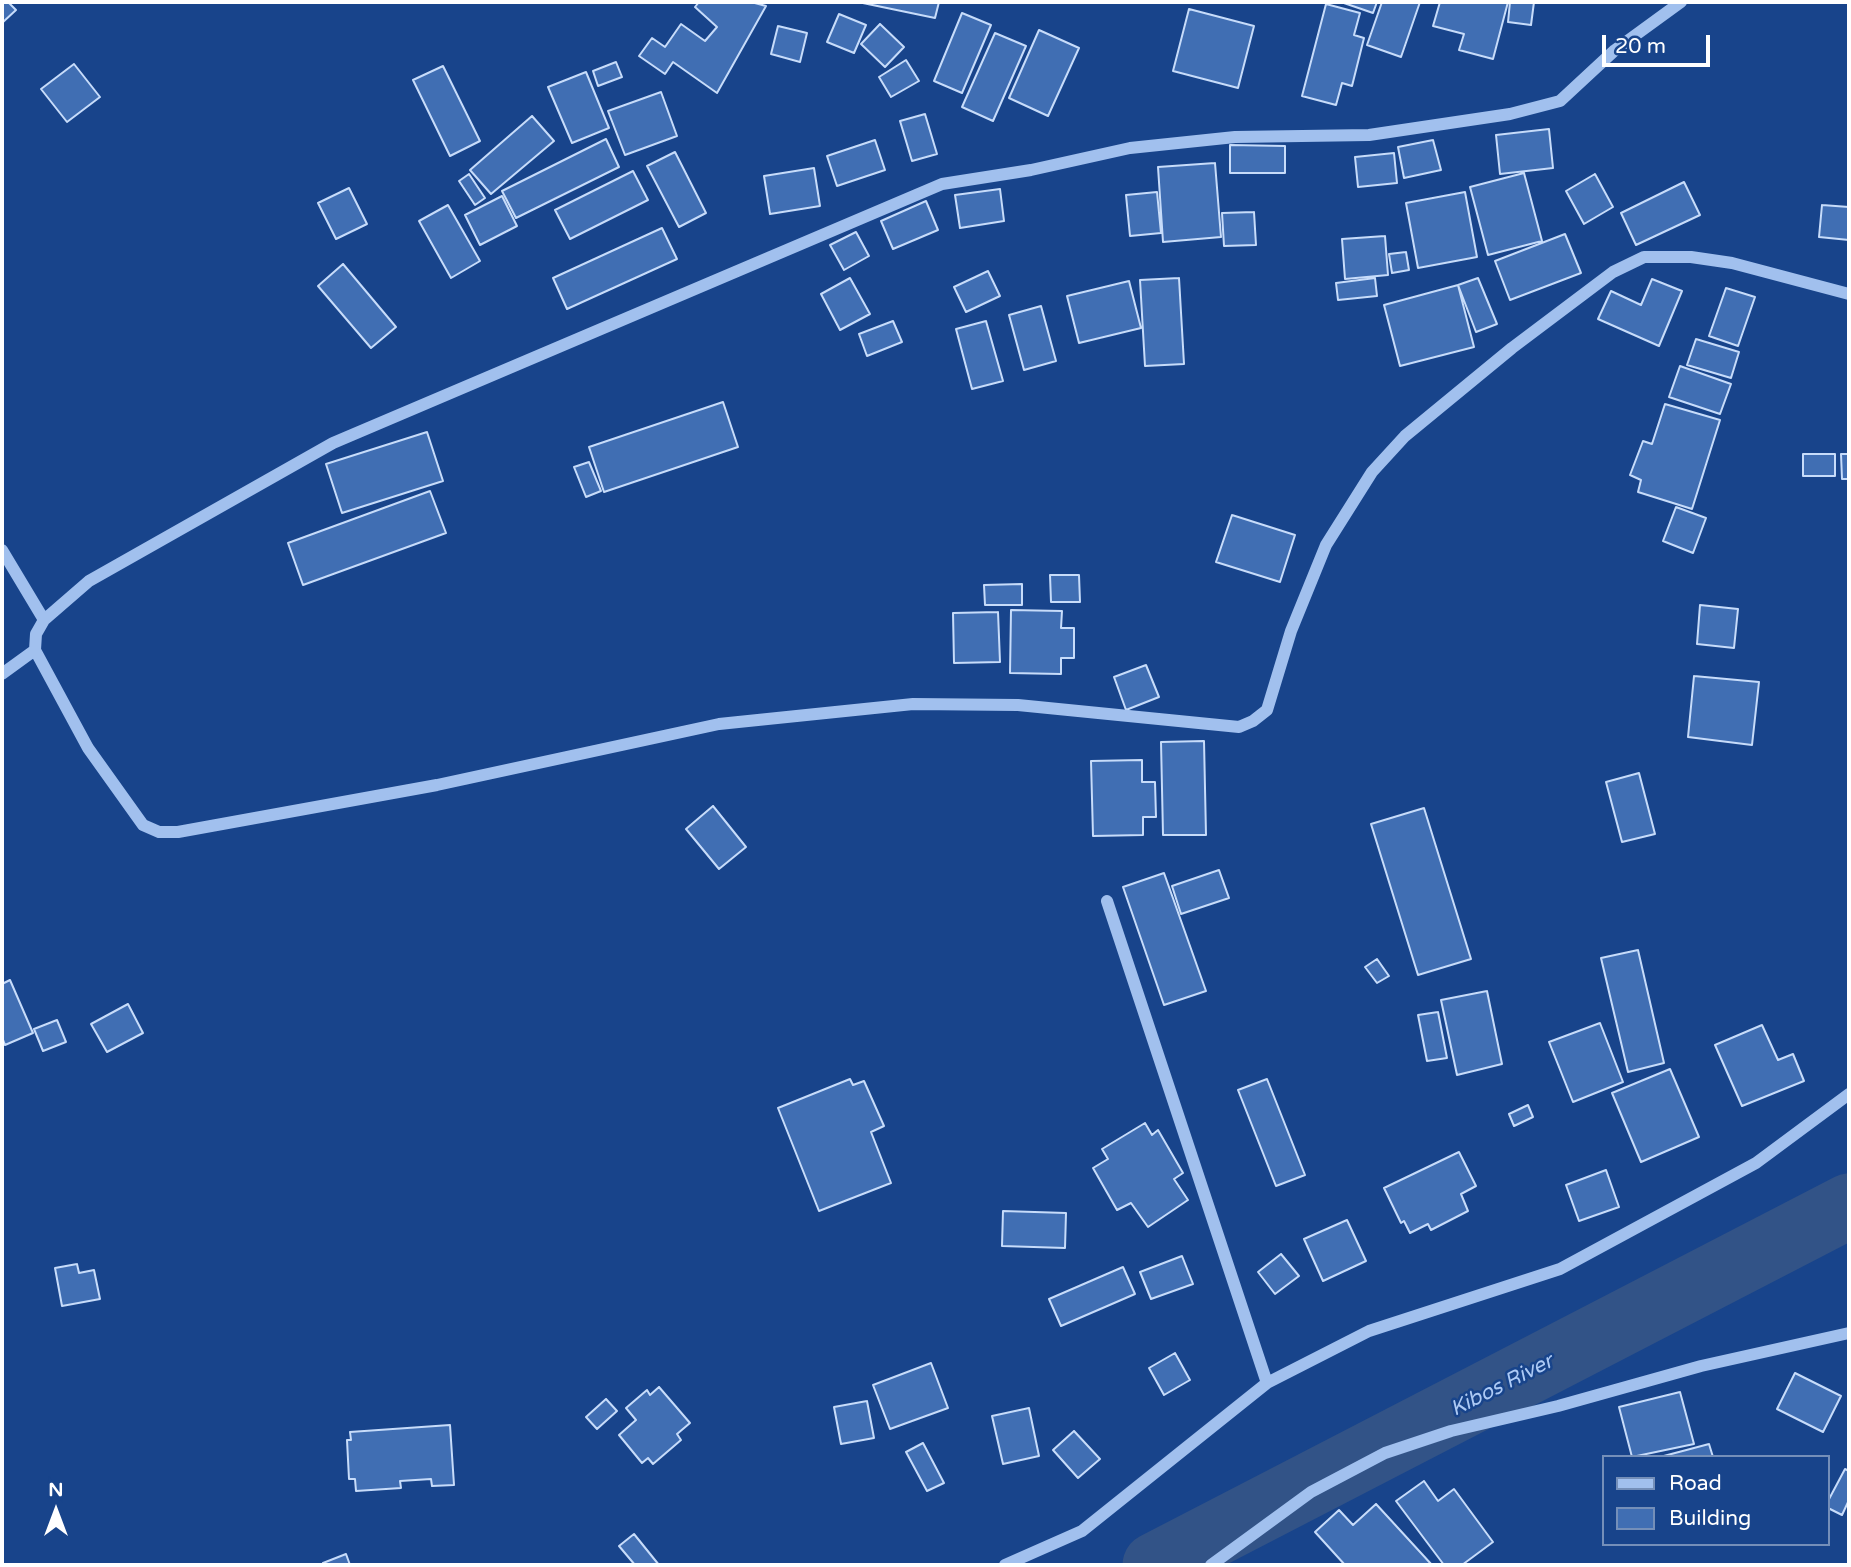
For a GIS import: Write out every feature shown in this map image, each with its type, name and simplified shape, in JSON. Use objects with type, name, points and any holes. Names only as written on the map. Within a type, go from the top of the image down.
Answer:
[{"type":"street","points":[[1681,2],[1615,50],[1560,101],[1510,114],[1369,135],[1235,137],[1130,148],[1031,170],[942,184],[333,443],[89,581],[44,620],[36,634],[34,650],[88,748],[143,825],[159,832],[178,832],[437,785],[719,724],[871,708],[913,704],[1018,705],[1239,727],[1253,721],[1267,710],[1291,631],[1326,545],[1372,472],[1405,436],[1512,348],[1614,272],[1644,257],[1691,257],[1732,263],[1849,294]]},
{"type":"street","points":[[2,550],[44,620]]},
{"type":"street","points":[[2,674],[34,650]]},
{"type":"street","points":[[1107,901],[1267,1382]]},
{"type":"street","points":[[1005,1565],[1082,1531],[1267,1382],[1369,1331],[1560,1269],[1756,1163],[1849,1094]]},
{"type":"street","points":[[1211,1565],[1311,1492],[1385,1453],[1451,1431],[1558,1406],[1701,1366],[1849,1333]]},
{"type":"building","points":[[2,2],[8,2],[16,10],[2,23]]},
{"type":"building","points":[[699,2],[751,2],[766,6],[717,93],[673,62],[665,74],[639,56],[652,38],[665,47],[681,24],[705,41],[717,27],[695,7]]},
{"type":"building","points":[[858,2],[939,2],[935,18]]},
{"type":"building","points":[[1341,2],[1377,2],[1373,13]]},
{"type":"building","points":[[1382,2],[1420,2],[1401,57],[1367,45]]},
{"type":"building","points":[[1440,2],[1508,2],[1493,59],[1459,50],[1464,34],[1433,26]]},
{"type":"building","points":[[1510,2],[1534,2],[1531,25],[1508,22]]},
{"type":"building","points":[[1326,4],[1360,13],[1354,35],[1364,38],[1352,86],[1342,83],[1336,105],[1302,96]]},
{"type":"building","points":[[1189,9],[1254,26],[1238,88],[1173,71]]},
{"type":"building","points":[[962,13],[991,25],[962,93],[934,81]]},
{"type":"building","points":[[839,14],[866,25],[854,53],[827,42]]},
{"type":"building","points":[[880,24],[904,47],[885,67],[861,44]]},
{"type":"building","points":[[778,26],[807,33],[800,62],[771,54]]},
{"type":"building","points":[[1039,30],[1079,48],[1048,116],[1009,98]]},
{"type":"building","points":[[995,33],[1026,46],[993,121],[962,107]]},
{"type":"building","points":[[906,60],[919,81],[891,97],[879,77]]},
{"type":"building","points":[[616,62],[622,77],[598,86],[593,71]]},
{"type":"building","points":[[74,64],[100,97],[67,122],[41,89]]},
{"type":"building","points":[[443,66],[480,141],[450,156],[413,80]]},
{"type":"building","points":[[586,72],[609,128],[572,143],[548,87]]},
{"type":"building","points":[[661,92],[677,136],[625,155],[608,111]]},
{"type":"building","points":[[925,114],[937,154],[912,161],[900,121]]},
{"type":"building","points":[[532,116],[554,141],[491,194],[470,170]]},
{"type":"building","points":[[1549,129],[1553,168],[1500,174],[1496,135]]},
{"type":"building","points":[[606,139],[619,167],[516,218],[502,191]]},
{"type":"building","points":[[875,140],[885,170],[837,186],[827,156]]},
{"type":"building","points":[[1433,140],[1441,170],[1404,178],[1398,147]]},
{"type":"building","points":[[1230,145],[1285,146],[1285,173],[1230,173]]},
{"type":"building","points":[[675,152],[706,213],[679,227],[647,166]]},
{"type":"building","points":[[1394,153],[1397,183],[1358,187],[1355,157]]},
{"type":"building","points":[[1215,163],[1221,237],[1163,242],[1158,167]]},
{"type":"building","points":[[814,168],[820,206],[770,214],[764,176]]},
{"type":"building","points":[[633,171],[648,200],[570,239],[555,210]]},
{"type":"building","points":[[1524,173],[1542,241],[1488,255],[1470,187]]},
{"type":"building","points":[[469,174],[485,198],[475,205],[459,181]]},
{"type":"building","points":[[1595,174],[1613,207],[1584,224],[1566,191]]},
{"type":"building","points":[[1684,182],[1700,215],[1636,245],[1621,213]]},
{"type":"building","points":[[349,188],[367,224],[336,239],[318,203]]},
{"type":"building","points":[[1000,189],[1004,221],[960,228],[955,195]]},
{"type":"building","points":[[1157,192],[1161,233],[1130,236],[1126,195]]},
{"type":"building","points":[[1465,192],[1477,257],[1418,268],[1406,203]]},
{"type":"building","points":[[502,196],[517,226],[480,245],[465,215]]},
{"type":"building","points":[[926,201],[938,230],[893,249],[881,221]]},
{"type":"building","points":[[448,205],[480,261],[451,278],[419,221]]},
{"type":"building","points":[[1822,205],[1849,207],[1849,240],[1819,237]]},
{"type":"building","points":[[1254,212],[1256,245],[1224,246],[1222,213]]},
{"type":"building","points":[[662,228],[677,259],[567,309],[553,278]]},
{"type":"building","points":[[856,232],[869,256],[844,270],[830,245]]},
{"type":"building","points":[[1565,234],[1581,273],[1510,300],[1495,261]]},
{"type":"building","points":[[1385,236],[1388,275],[1345,279],[1342,239]]},
{"type":"building","points":[[1406,252],[1409,270],[1392,273],[1389,254]]},
{"type":"building","points":[[343,264],[396,327],[371,348],[318,286]]},
{"type":"building","points":[[988,271],[1000,296],[966,312],[954,287]]},
{"type":"building","points":[[850,278],[870,314],[840,330],[821,294]]},
{"type":"building","points":[[1179,278],[1184,364],[1145,366],[1140,280]]},
{"type":"building","points":[[1375,278],[1377,296],[1338,300],[1336,283]]},
{"type":"building","points":[[1478,278],[1497,324],[1476,332],[1458,285]]},
{"type":"building","points":[[1652,279],[1682,291],[1659,346],[1598,319],[1611,291],[1641,305]]},
{"type":"building","points":[[1129,281],[1141,328],[1079,343],[1067,296]]},
{"type":"building","points":[[1458,285],[1474,347],[1400,366],[1384,305]]},
{"type":"building","points":[[1726,288],[1755,297],[1738,346],[1709,336]]},
{"type":"building","points":[[1041,306],[1056,361],[1024,370],[1009,315]]},
{"type":"building","points":[[893,321],[902,342],[867,356],[859,334]]},
{"type":"building","points":[[986,321],[1003,381],[972,389],[956,329]]},
{"type":"building","points":[[1696,339],[1739,352],[1731,378],[1687,365]]},
{"type":"building","points":[[1680,366],[1731,384],[1720,414],[1669,397]]},
{"type":"building","points":[[723,402],[738,447],[604,492],[589,447]]},
{"type":"building","points":[[1665,404],[1720,420],[1692,509],[1638,492],[1641,480],[1630,475],[1643,441],[1652,444]]},
{"type":"building","points":[[427,432],[443,481],[342,513],[326,464]]},
{"type":"building","points":[[1803,454],[1835,454],[1835,476],[1803,476]]},
{"type":"building","points":[[1841,454],[1849,454],[1849,479],[1842,479]]},
{"type":"building","points":[[589,462],[601,491],[586,497],[574,467]]},
{"type":"building","points":[[430,491],[446,533],[303,585],[288,543]]},
{"type":"building","points":[[1676,507],[1706,518],[1693,553],[1663,541]]},
{"type":"building","points":[[1232,515],[1295,535],[1280,582],[1216,562]]},
{"type":"building","points":[[1050,575],[1079,575],[1080,602],[1051,602]]},
{"type":"building","points":[[1022,584],[1022,605],[985,605],[984,585]]},
{"type":"building","points":[[1700,605],[1738,609],[1734,648],[1697,644]]},
{"type":"building","points":[[1011,610],[1062,611],[1061,628],[1074,628],[1074,658],[1061,658],[1061,674],[1010,673]]},
{"type":"building","points":[[998,612],[1000,662],[954,663],[953,613]]},
{"type":"building","points":[[1146,665],[1159,697],[1126,710],[1114,677]]},
{"type":"building","points":[[1694,676],[1759,682],[1752,745],[1688,737]]},
{"type":"building","points":[[1204,741],[1206,835],[1163,835],[1161,742]]},
{"type":"building","points":[[1142,760],[1142,782],[1155,782],[1156,817],[1143,817],[1143,835],[1093,836],[1091,761]]},
{"type":"building","points":[[1639,773],[1655,834],[1622,842],[1606,782]]},
{"type":"building","points":[[713,806],[746,847],[719,869],[686,829]]},
{"type":"building","points":[[1424,808],[1471,959],[1418,975],[1371,824]]},
{"type":"building","points":[[1219,870],[1229,898],[1181,914],[1172,886]]},
{"type":"building","points":[[1164,873],[1206,991],[1164,1005],[1123,887]]},
{"type":"building","points":[[1638,950],[1664,1063],[1628,1072],[1601,958]]},
{"type":"building","points":[[1377,959],[1389,976],[1377,983],[1365,967]]},
{"type":"building","points":[[10,980],[33,1033],[5,1045],[2,1037],[2,984]]},
{"type":"building","points":[[1487,991],[1502,1064],[1457,1075],[1441,1000]]},
{"type":"building","points":[[128,1004],[143,1033],[107,1052],[91,1024]]},
{"type":"building","points":[[1438,1012],[1447,1058],[1427,1061],[1418,1015]]},
{"type":"building","points":[[57,1020],[66,1042],[43,1051],[34,1029]]},
{"type":"building","points":[[1600,1023],[1623,1082],[1573,1102],[1549,1042]]},
{"type":"building","points":[[1762,1025],[1778,1060],[1793,1054],[1804,1081],[1742,1106],[1715,1045]]},
{"type":"building","points":[[1670,1069],[1699,1137],[1641,1162],[1612,1093]]},
{"type":"building","points":[[850,1079],[853,1085],[864,1081],[884,1126],[871,1132],[891,1183],[819,1211],[778,1108]]},
{"type":"building","points":[[1267,1079],[1305,1175],[1276,1186],[1238,1090]]},
{"type":"building","points":[[1528,1105],[1533,1117],[1514,1126],[1509,1114]]},
{"type":"building","points":[[1145,1123],[1152,1135],[1158,1130],[1183,1173],[1174,1179],[1188,1200],[1148,1227],[1131,1203],[1117,1210],[1093,1168],[1108,1159],[1102,1149]]},
{"type":"building","points":[[1459,1152],[1476,1186],[1461,1194],[1468,1211],[1431,1230],[1428,1224],[1410,1233],[1404,1221],[1401,1223],[1384,1188]]},
{"type":"building","points":[[1606,1170],[1619,1207],[1579,1221],[1566,1185]]},
{"type":"building","points":[[1003,1211],[1066,1213],[1065,1248],[1002,1246]]},
{"type":"building","points":[[1347,1220],[1366,1261],[1323,1281],[1304,1239]]},
{"type":"building","points":[[1281,1254],[1299,1276],[1275,1294],[1258,1272]]},
{"type":"building","points":[[1182,1256],[1193,1284],[1151,1299],[1140,1272]]},
{"type":"building","points":[[77,1264],[79,1273],[94,1270],[100,1299],[62,1306],[55,1268]]},
{"type":"building","points":[[1123,1267],[1135,1294],[1061,1326],[1049,1299]]},
{"type":"building","points":[[1175,1353],[1190,1380],[1164,1395],[1149,1368]]},
{"type":"building","points":[[931,1363],[948,1408],[890,1429],[873,1385]]},
{"type":"building","points":[[1795,1373],[1841,1396],[1823,1432],[1777,1409]]},
{"type":"building","points":[[659,1387],[690,1423],[677,1434],[681,1440],[653,1464],[648,1458],[642,1463],[619,1435],[636,1420],[626,1408],[647,1390],[650,1395]]},
{"type":"building","points":[[1680,1392],[1694,1444],[1631,1455],[1619,1407]]},
{"type":"building","points":[[606,1399],[617,1411],[597,1429],[586,1417]]},
{"type":"building","points":[[867,1401],[874,1438],[841,1444],[834,1407]]},
{"type":"building","points":[[1029,1408],[1039,1456],[1003,1464],[992,1416]]},
{"type":"building","points":[[450,1425],[454,1485],[432,1486],[431,1479],[400,1481],[401,1488],[356,1491],[355,1479],[349,1479],[347,1440],[351,1440],[350,1432]]},
{"type":"building","points":[[1074,1431],[1100,1459],[1078,1478],[1053,1450]]},
{"type":"building","points":[[923,1443],[944,1483],[927,1491],[906,1452]]},
{"type":"building","points":[[1709,1444],[1712,1455],[1668,1455]]},
{"type":"building","points":[[1845,1469],[1849,1471],[1849,1500],[1842,1515],[1830,1509],[1830,1497]]},
{"type":"building","points":[[1424,1481],[1438,1501],[1454,1489],[1493,1542],[1462,1565],[1444,1565],[1396,1501]]},
{"type":"building","points":[[1376,1504],[1432,1565],[1345,1565],[1315,1532],[1339,1510],[1353,1525]]},
{"type":"building","points":[[634,1534],[659,1565],[635,1565],[619,1546]]},
{"type":"building","points":[[346,1554],[350,1565],[323,1563]]},
{"type":"waterway","name":"Kibos River","points":[[1155,1565],[1849,1206]]}]
